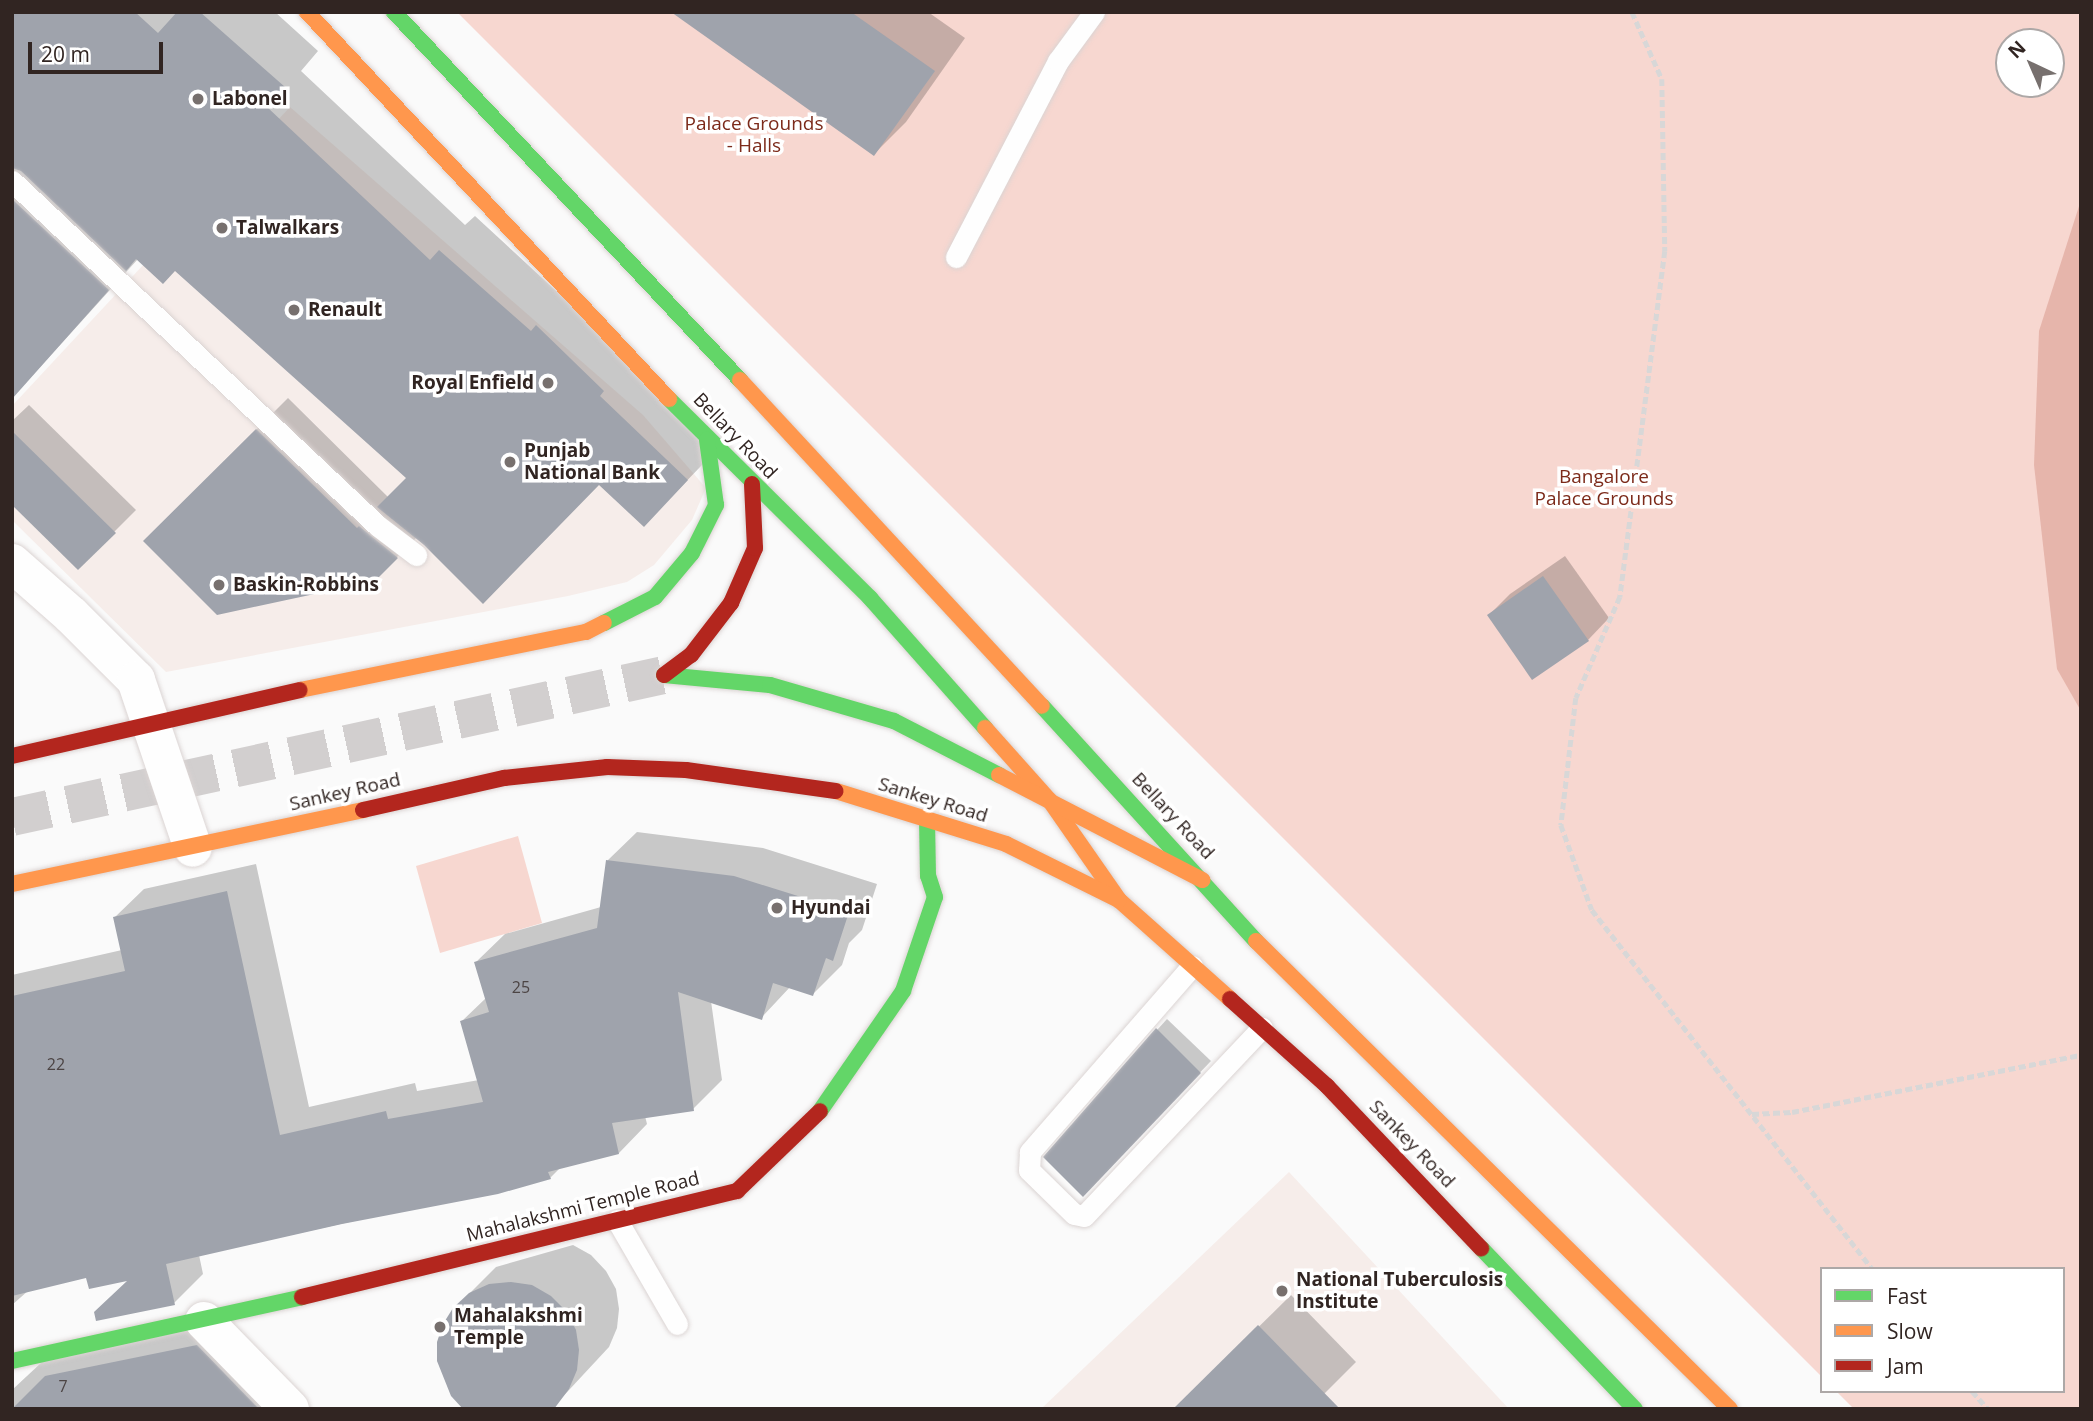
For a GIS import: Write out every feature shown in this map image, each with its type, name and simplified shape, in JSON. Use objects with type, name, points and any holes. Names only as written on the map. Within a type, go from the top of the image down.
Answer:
[{"type":"main road","name":"Bellary Road","points":[[307,12],[708,440],[870,598],[1050,802],[1119,900]]},
{"type":"main road","name":"Bellary Road","points":[[394,12],[761,402],[1205,882]]},
{"type":"main road","points":[[12,756],[225,705],[586,632],[655,597],[692,553],[716,505],[708,440]]},
{"type":"main road","points":[[752,484],[755,548],[731,603],[691,654],[664,675],[770,685],[894,721],[1205,882]]},
{"type":"main road","name":"Sankey Road","points":[[12,884],[193,848],[504,778],[607,767],[686,770],[825,788],[1006,844],[1119,900],[1327,1086],[1634,1409]]},
{"type":"main road","name":"Mahalakshmi Temple Road","points":[[12,1361],[204,1321],[737,1191],[828,1103],[903,991],[935,897],[928,876],[927,821]]},
{"type":"main road","name":"Sankey Road","points":[[1205,882],[1251,936],[1730,1409]]},
{"type":"street","points":[[12,563],[71,615],[136,680],[193,848]]},
{"type":"street","points":[[204,1321],[290,1409]]},
{"type":"lane","points":[[956,257],[1058,61],[1094,12]]},
{"type":"lane","points":[[12,181],[379,526],[416,555]]},
{"type":"lane","points":[[1192,966],[1030,1152],[1029,1170],[1074,1214],[1084,1216],[1262,1028]]},
{"type":"lane","points":[[617,1220],[677,1324]]},
{"type":"path","points":[[1632,12],[1662,79],[1665,251],[1620,597],[1576,698],[1561,825],[1592,910],[1870,1267]]},
{"type":"path","points":[[1752,1114],[1792,1112],[2081,1055]]},
{"type":"path","points":[[1974,1393],[1988,1409]]},
{"type":"shaded area","points":[[290,107],[643,415],[706,488],[692,520],[654,565],[627,582],[568,596],[166,672],[12,520],[12,406]]},
{"type":"shaded area","points":[[2081,200],[2081,711],[2057,669],[2034,465],[2039,331]]},
{"type":"shaded area","name":"National Tuberculosis Institute","points":[[1289,1172],[1509,1409],[1041,1409]]},
{"type":"green space","name":"Bangalore Palace Grounds","points":[[457,12],[2081,12],[2081,1409],[1854,1409],[1838,1393],[2065,1393],[2065,1267],[1820,1267],[1820,1375]]},
{"type":"green space","points":[[518,836],[542,923],[440,953],[416,866]]},
{"type":"building","points":[[12,12],[135,12],[158,33],[177,12],[200,12],[285,87],[267,107],[430,260],[439,250],[531,331],[536,325],[604,391],[600,396],[688,480],[644,527],[599,485],[483,604],[424,545],[377,507],[406,478],[175,271],[163,284],[136,259],[126,271],[21,171],[12,168]]},
{"type":"building","points":[[671,12],[851,12],[935,71],[874,156]]},
{"type":"building","points":[[12,199],[109,290],[12,399]]},
{"type":"building","points":[[256,429],[357,528],[359,526],[398,558],[375,581],[217,615],[143,541]]},
{"type":"building","points":[[12,431],[116,533],[78,570],[12,505]]},
{"type":"building","points":[[1543,576],[1589,641],[1532,680],[1487,615]]},
{"type":"building","points":[[606,860],[734,876],[849,912],[833,961],[826,958],[813,996],[773,983],[762,1020],[678,992],[694,1111],[612,1123],[619,1154],[548,1172],[551,1179],[498,1194],[342,1224],[166,1264],[175,1305],[96,1321],[94,1312],[127,1281],[89,1289],[86,1278],[12,1296],[12,996],[125,971],[113,917],[227,891],[280,1135],[386,1111],[388,1119],[483,1102],[460,1021],[489,1012],[474,962],[597,928]]},
{"type":"building","points":[[1156,1028],[1201,1073],[1083,1197],[1043,1157]]},
{"type":"building","points":[[511,1282],[532,1285],[551,1296],[566,1311],[576,1330],[579,1350],[577,1370],[569,1389],[554,1409],[463,1409],[451,1396],[437,1361],[437,1342],[443,1324],[453,1308],[469,1293],[489,1284]]},
{"type":"building","points":[[1258,1325],[1340,1409],[1173,1409]]},
{"type":"building","points":[[197,1345],[259,1409],[12,1409],[45,1376]]},
{"type":"tunnel","points":[[12,817],[664,675]]},
{"type":"traffic: fast","points":[[394,12],[740,380]]},
{"type":"traffic: fast","points":[[669,399],[870,598],[985,728]]},
{"type":"traffic: fast","points":[[604,623],[655,597],[692,553],[716,505],[707,440]]},
{"type":"traffic: fast","points":[[664,675],[770,685],[894,721],[999,775]]},
{"type":"traffic: fast","points":[[1042,706],[1256,941]]},
{"type":"traffic: fast","points":[[820,1111],[903,991],[935,897],[928,876],[927,821]]},
{"type":"traffic: fast","points":[[1481,1248],[1635,1409]]},
{"type":"traffic: fast","points":[[12,1361],[302,1297]]},
{"type":"traffic: slow","points":[[307,12],[669,399]]},
{"type":"traffic: slow","points":[[740,380],[1042,706]]},
{"type":"traffic: slow","points":[[300,690],[586,632],[604,623]]},
{"type":"traffic: slow","points":[[985,728],[1050,801],[1119,900],[1230,999]]},
{"type":"traffic: slow","points":[[999,775],[1202,880]]},
{"type":"traffic: slow","points":[[836,791],[1006,844],[1119,900]]},
{"type":"traffic: slow","points":[[12,884],[363,810]]},
{"type":"traffic: slow","points":[[1256,941],[1730,1409]]},
{"type":"traffic: jam","points":[[664,675],[691,655],[731,603],[755,548],[752,484]]},
{"type":"traffic: jam","points":[[12,756],[300,690]]},
{"type":"traffic: jam","points":[[363,810],[504,778],[607,767],[686,770],[836,791]]},
{"type":"traffic: jam","points":[[1230,999],[1327,1086],[1481,1248]]},
{"type":"traffic: jam","points":[[302,1297],[737,1191],[820,1111]]},
{"type":"place","name":"Labonel","points":[[198,99]]},
{"type":"place","name":"Talwalkars","points":[[222,228]]},
{"type":"place","name":"Renault","points":[[294,310]]},
{"type":"place","name":"Royal Enfield","points":[[548,383]]},
{"type":"place","name":"Punjab National Bank","points":[[510,462]]},
{"type":"place","name":"Baskin-Robbins","points":[[219,585]]},
{"type":"place","name":"Hyundai","points":[[777,908]]},
{"type":"place","name":"National Tuberculosis Institute","points":[[1282,1291]]},
{"type":"place","name":"Mahalakshmi Temple","points":[[440,1327]]},
{"type":"park label","name":"Palace Grounds - Halls","points":[[754,135]]}]
